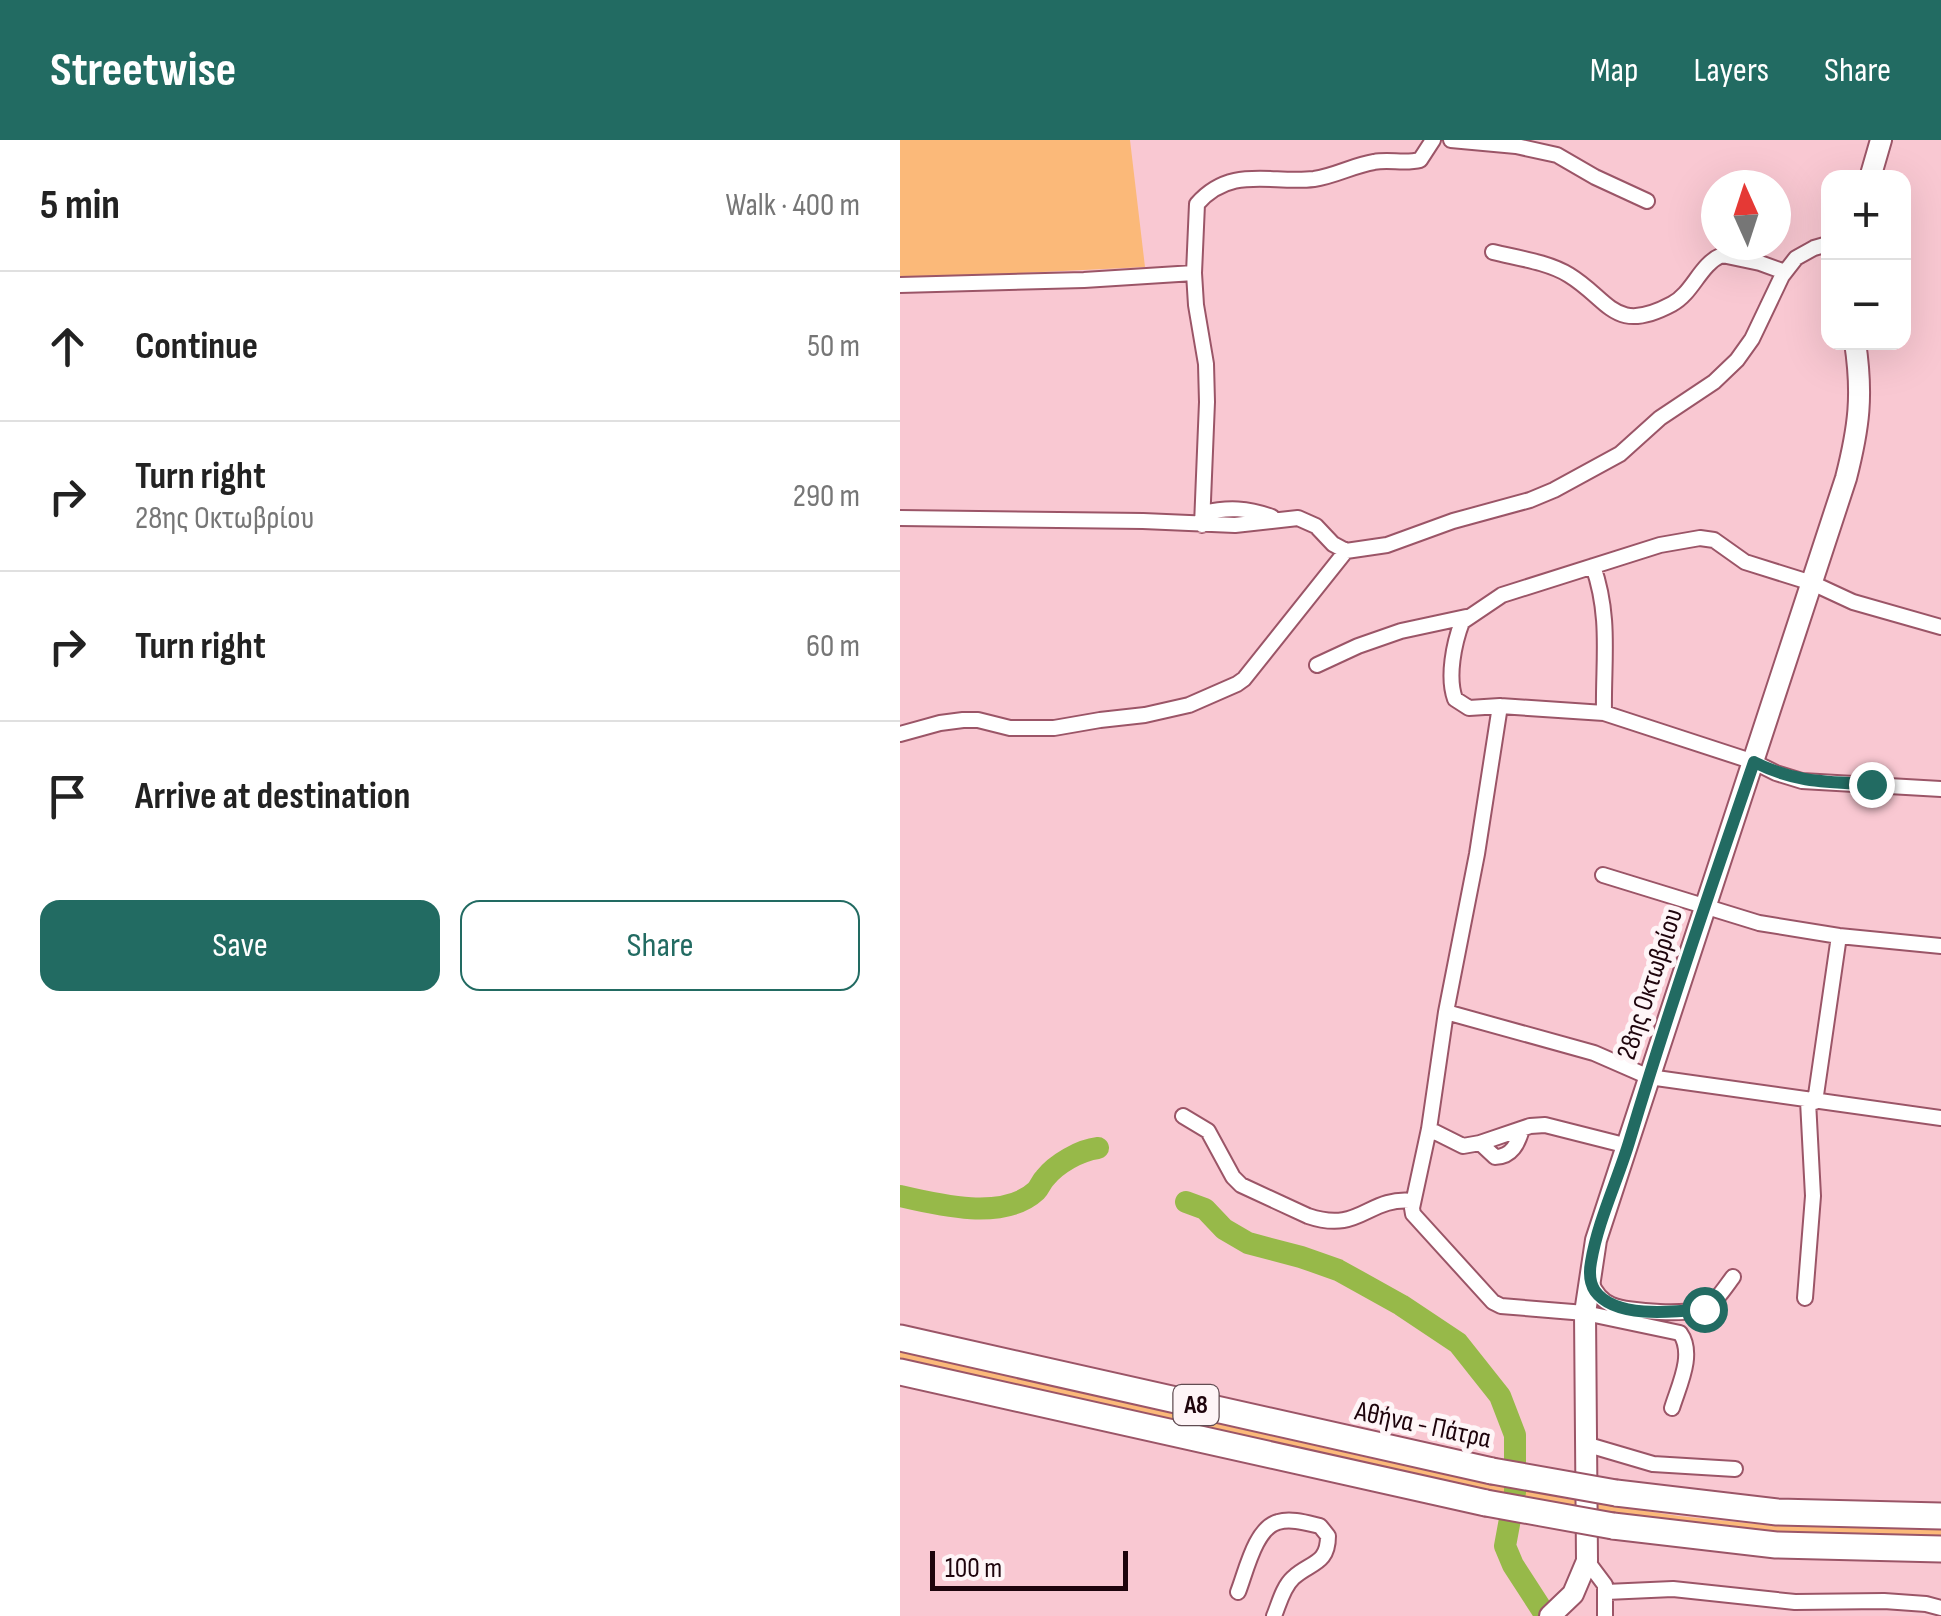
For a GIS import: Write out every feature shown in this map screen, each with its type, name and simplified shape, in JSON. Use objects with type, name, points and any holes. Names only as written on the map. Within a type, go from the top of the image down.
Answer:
[{"type":"highway","name":"Αθήνα - Πάτρα","points":[[900,1338],[1492,1471],[1616,1493],[1777,1512],[1941,1516]]},
{"type":"highway","name":"Α8","points":[[900,1372],[1486,1503],[1612,1526],[1776,1546],[1941,1549]]},
{"type":"street","points":[[1202,519],[1206,364],[1194,274],[1197,204],[1220,185],[1243,178],[1313,179],[1348,172],[1369,162],[1420,160],[1433,140]]},
{"type":"street","points":[[1451,140],[1516,146],[1557,155],[1646,201]]},
{"type":"street","points":[[1872,170],[1881,140]]},
{"type":"street","points":[[900,518],[1202,519],[1235,526],[1298,518],[1316,526],[1346,551],[1388,544],[1530,500],[1620,454],[1660,418],[1714,382],[1737,360],[1752,340],[1785,272],[1796,258],[1821,246]]},
{"type":"street","points":[[1493,252],[1568,274],[1614,312],[1638,315],[1674,303],[1722,255],[1785,272]]},
{"type":"street","points":[[900,284],[1194,274]]},
{"type":"street","name":"28ης Οκτωβρίου","points":[[1550,1616],[1573,1594],[1586,1561],[1585,1313],[1596,1240],[1846,478],[1861,393],[1856,350]]},
{"type":"street","points":[[1941,627],[1853,602],[1812,583],[1745,562],[1714,540],[1700,538],[1660,545],[1502,594],[1462,622],[1452,694],[1469,708],[1500,706],[1604,713],[1802,780],[1941,788]]},
{"type":"street","points":[[900,734],[978,720],[1010,728],[1054,728],[1190,705],[1244,678],[1346,551]]},
{"type":"street","points":[[1593,566],[1602,597],[1606,641],[1604,713]]},
{"type":"street","points":[[1317,665],[1400,631],[1466,617]]},
{"type":"street","points":[[1500,706],[1413,1214],[1493,1302],[1508,1308],[1585,1313],[1680,1332],[1688,1351],[1672,1408]]},
{"type":"street","points":[[1602,875],[1759,923],[1941,946]]},
{"type":"street","points":[[1805,1298],[1813,1196],[1812,1101],[1838,936]]},
{"type":"street","points":[[1446,1012],[1594,1054],[1649,1077],[1941,1118]]},
{"type":"street","points":[[1183,1116],[1208,1131],[1241,1185],[1308,1216],[1343,1222],[1390,1201],[1413,1200]]},
{"type":"street","points":[[1429,1130],[1464,1146],[1480,1143],[1495,1157],[1513,1149],[1522,1129],[1545,1126],[1628,1146]]},
{"type":"street","points":[[1589,1276],[1594,1290],[1614,1306],[1663,1312],[1704,1309],[1733,1277]]},
{"type":"street","points":[[1585,1444],[1653,1464],[1735,1469]]},
{"type":"street","points":[[1238,1592],[1264,1530],[1285,1521],[1320,1526],[1328,1536],[1323,1557],[1288,1582],[1274,1616]]},
{"type":"street","points":[[1586,1561],[1602,1580],[1606,1592],[1604,1616]]},
{"type":"street","points":[[1606,1592],[1673,1589],[1795,1602],[1898,1602],[1941,1608]]},
{"type":"shaded area","points":[[900,140],[1130,140],[1145,267],[900,279]]},
{"type":"shaded area","points":[[900,1352],[1573,1500],[1776,1526],[1941,1530],[1941,1536],[1776,1533],[1530,1500],[900,1359]]},
{"type":"waterway","points":[[900,1196],[970,1208],[1007,1206],[1036,1191],[1062,1163],[1098,1148]]},
{"type":"waterway","points":[[1186,1202],[1205,1209],[1224,1229],[1248,1243],[1338,1270],[1458,1343],[1500,1396],[1515,1435],[1515,1492],[1505,1546],[1546,1616]]},
{"type":"route","points":[[1704,1309],[1637,1310],[1605,1301],[1594,1290],[1589,1276],[1596,1240],[1754,762],[1802,780],[1871,784]]}]
